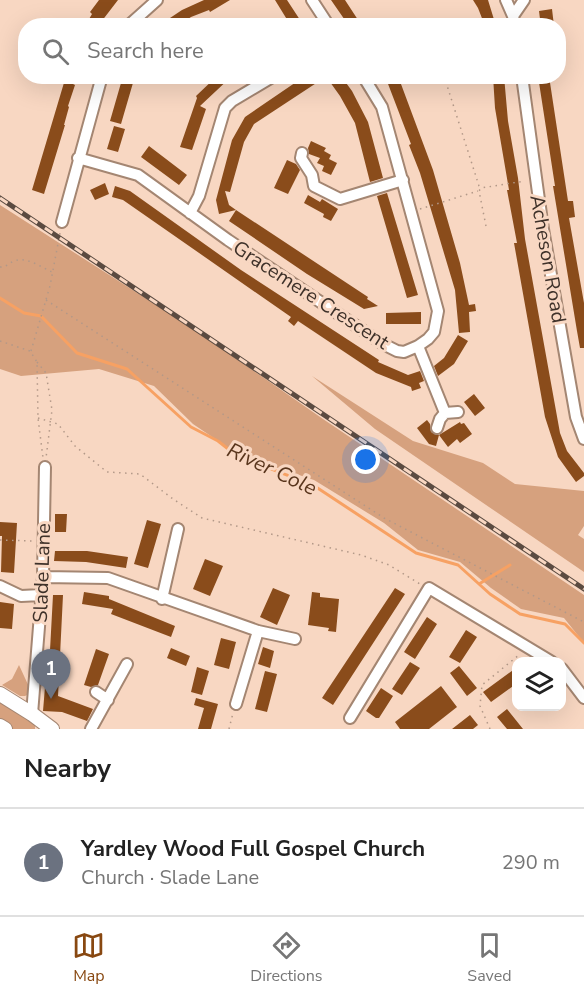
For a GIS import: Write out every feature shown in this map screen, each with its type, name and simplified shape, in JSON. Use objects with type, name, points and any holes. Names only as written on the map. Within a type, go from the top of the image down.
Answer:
[{"type":"street","points":[[137,18],[157,0]]},
{"type":"street","points":[[312,0],[324,18]]},
{"type":"street","points":[[506,0],[513,18]]},
{"type":"street","points":[[515,18],[524,0]]},
{"type":"street","points":[[62,222],[100,84]]},
{"type":"street","points":[[190,213],[199,196],[225,108],[232,101],[261,84]]},
{"type":"street","name":"Gracemere Crescent","points":[[78,158],[138,175],[383,344],[404,352],[418,346],[434,332],[438,311],[382,107],[368,84]]},
{"type":"street","name":"Acheson Road","points":[[523,84],[535,180],[576,417],[584,439]]},
{"type":"street","points":[[302,153],[301,158],[312,175],[314,186],[340,198],[403,180]]},
{"type":"street","points":[[418,346],[445,413]]},
{"type":"street","points":[[437,428],[445,413],[458,412]]},
{"type":"street","name":"Slade Lane","points":[[42,723],[41,595],[45,467]]},
{"type":"street","points":[[162,599],[178,529]]},
{"type":"street","points":[[43,576],[108,578],[162,599],[258,631],[295,639]]},
{"type":"street","points":[[0,586],[21,596],[41,595]]},
{"type":"street","points":[[350,718],[429,588],[544,657]]},
{"type":"street","points":[[236,704],[258,631]]},
{"type":"street","points":[[91,729],[127,664]]},
{"type":"street","points":[[566,675],[584,698]]},
{"type":"street","points":[[96,692],[108,700]]},
{"type":"street","points":[[0,694],[42,723]]},
{"type":"street","points":[[0,726],[5,729]]},
{"type":"path","points":[[447,84],[480,189],[486,226]]},
{"type":"path","points":[[411,211],[480,189],[535,180]]},
{"type":"path","points":[[30,351],[53,272],[62,222]]},
{"type":"path","points":[[0,267],[4,268],[15,260],[28,261],[53,272]]},
{"type":"path","points":[[46,300],[384,518],[584,622]]},
{"type":"path","points":[[0,341],[30,351],[46,373],[52,410],[45,467]]},
{"type":"path","points":[[37,362],[38,418],[45,467]]},
{"type":"path","points":[[38,418],[58,424],[75,446],[107,472],[140,474],[202,518],[361,555],[389,565],[429,588]]},
{"type":"path","points":[[0,540],[44,541]]},
{"type":"path","points":[[490,729],[480,706],[482,685],[529,647]]},
{"type":"path","points":[[229,729],[236,704]]},
{"type":"shaded area","points":[[0,205],[192,328],[584,595],[584,643],[564,618],[521,609],[460,562],[418,550],[384,523],[314,480],[239,455],[193,424],[154,386],[99,369],[21,376],[0,369]]},
{"type":"shaded area","points":[[312,376],[413,441],[483,463],[515,484],[584,491],[584,526],[578,535],[584,539],[584,572],[375,429]]},
{"type":"shaded area","points":[[19,665],[30,689],[29,694],[25,696],[20,696],[2,685],[12,679]]},
{"type":"shaded area","points":[[0,700],[35,723],[35,729],[12,729],[0,722]]},
{"type":"building","points":[[99,0],[118,0],[104,18],[90,18],[92,14],[90,12]]},
{"type":"building","points":[[204,0],[230,0],[210,12],[209,10],[190,18],[170,18]]},
{"type":"building","points":[[275,0],[287,0],[299,18],[286,18]]},
{"type":"building","points":[[331,0],[345,0],[357,18],[343,18]]},
{"type":"building","points":[[473,0],[488,0],[494,18],[482,18]]},
{"type":"building","points":[[552,9],[553,18],[540,18],[539,11]]},
{"type":"building","points":[[64,84],[73,84],[75,85],[65,125],[44,194],[32,190]]},
{"type":"building","points":[[121,84],[133,84],[121,124],[110,121]]},
{"type":"building","points":[[209,84],[223,84],[200,106],[206,109],[192,150],[180,147],[196,96]]},
{"type":"building","points":[[293,84],[315,84],[254,124],[244,142],[230,192],[225,191],[229,205],[236,210],[219,214],[216,200],[232,140],[245,117]]},
{"type":"building","points":[[331,84],[347,84],[352,91],[368,122],[383,178],[370,182],[355,123]]},
{"type":"building","points":[[388,84],[401,84],[433,170],[460,263],[469,305],[475,304],[476,311],[469,312],[470,332],[459,333],[455,290],[420,173],[409,145],[411,144]]},
{"type":"building","points":[[494,84],[505,84],[525,239],[560,433],[567,451],[584,473],[584,476],[576,482],[558,457],[545,417],[514,243],[517,243],[495,108]]},
{"type":"building","points":[[539,84],[550,84],[568,201],[573,201],[575,217],[569,218],[584,303],[584,348],[580,348],[553,186],[555,186]]},
{"type":"building","points":[[114,126],[125,129],[118,152],[107,149]]},
{"type":"building","points":[[311,141],[326,148],[324,151],[331,155],[329,159],[337,163],[331,175],[322,171],[324,166],[317,163],[320,158],[309,154],[308,148]]},
{"type":"building","points":[[149,146],[187,175],[179,185],[141,157]]},
{"type":"building","points":[[287,160],[296,164],[300,170],[288,194],[274,188]]},
{"type":"building","points":[[105,183],[109,194],[95,200],[90,190]]},
{"type":"building","points":[[115,186],[130,191],[241,270],[379,360],[378,362],[408,375],[420,371],[424,381],[419,383],[421,388],[412,391],[411,387],[376,373],[298,321],[294,326],[288,321],[291,317],[123,200],[112,197]]},
{"type":"building","points":[[387,193],[418,295],[407,298],[377,196]]},
{"type":"building","points":[[308,195],[320,202],[322,199],[338,209],[331,221],[323,217],[324,214],[304,203]]},
{"type":"building","points":[[236,210],[368,297],[367,299],[378,306],[364,309],[307,274],[229,221]]},
{"type":"building","points":[[421,312],[421,324],[386,324],[386,313]]},
{"type":"building","points":[[458,335],[468,341],[454,364],[438,376],[434,366],[444,358]]},
{"type":"building","points":[[474,394],[485,408],[475,416],[464,402]]},
{"type":"building","points":[[427,420],[431,432],[439,435],[436,446],[429,444],[417,428]]},
{"type":"building","points":[[460,422],[464,423],[472,434],[460,443],[457,439],[448,447],[439,435]]},
{"type":"building","points":[[55,514],[67,514],[66,532],[55,532]]},
{"type":"building","points":[[147,520],[161,524],[148,568],[134,564]]},
{"type":"building","points":[[0,522],[17,523],[14,573],[1,572]]},
{"type":"building","points":[[55,551],[87,551],[128,557],[126,568],[86,562],[54,561]]},
{"type":"building","points":[[205,559],[223,566],[210,596],[193,589]]},
{"type":"building","points":[[273,588],[290,595],[277,625],[260,617]]},
{"type":"building","points":[[395,588],[405,594],[333,705],[322,698]]},
{"type":"building","points":[[84,592],[109,596],[109,599],[175,626],[171,637],[111,614],[113,609],[82,604]]},
{"type":"building","points":[[312,592],[320,593],[320,597],[339,599],[336,632],[328,631],[329,628],[308,625]]},
{"type":"building","points":[[53,595],[63,595],[58,696],[93,709],[87,721],[62,712],[43,711],[45,687],[48,687]]},
{"type":"building","points":[[0,602],[14,604],[12,629],[0,628]]},
{"type":"building","points":[[427,617],[437,624],[415,659],[404,652]]},
{"type":"building","points":[[466,630],[477,637],[460,663],[449,657]]},
{"type":"building","points":[[221,638],[236,642],[229,669],[214,665]]},
{"type":"building","points":[[263,647],[274,651],[270,668],[258,664]]},
{"type":"building","points":[[171,648],[190,656],[186,666],[167,658]]},
{"type":"building","points":[[96,649],[109,654],[98,685],[91,687],[84,685]]},
{"type":"building","points":[[410,662],[420,668],[402,695],[392,689]]},
{"type":"building","points":[[459,666],[477,688],[467,696],[450,673]]},
{"type":"building","points":[[197,667],[209,671],[202,695],[191,692]]},
{"type":"building","points":[[265,671],[277,674],[267,712],[255,709]]},
{"type":"building","points":[[512,671],[512,687],[491,702],[483,692]]},
{"type":"building","points":[[441,686],[457,707],[429,729],[400,729],[395,722]]},
{"type":"building","points":[[381,688],[393,696],[379,718],[376,718],[366,711]]},
{"type":"building","points":[[196,698],[218,704],[211,729],[198,729],[204,708],[194,705]]},
{"type":"building","points":[[507,709],[523,729],[507,729],[497,717]]},
{"type":"building","points":[[470,715],[478,725],[473,729],[452,729]]},
{"type":"waterway","name":"River Cole","points":[[0,298],[24,313],[41,316],[77,353],[127,369],[191,427],[218,441],[237,456],[313,485],[416,553],[458,565],[490,594],[520,614],[565,624],[584,643]]},
{"type":"waterway","points":[[479,584],[510,565]]},
{"type":"railway","points":[[0,198],[584,589]]},
{"type":"place","name":"Yardley Wood Full Gospel Church","points":[[51,699]]}]
